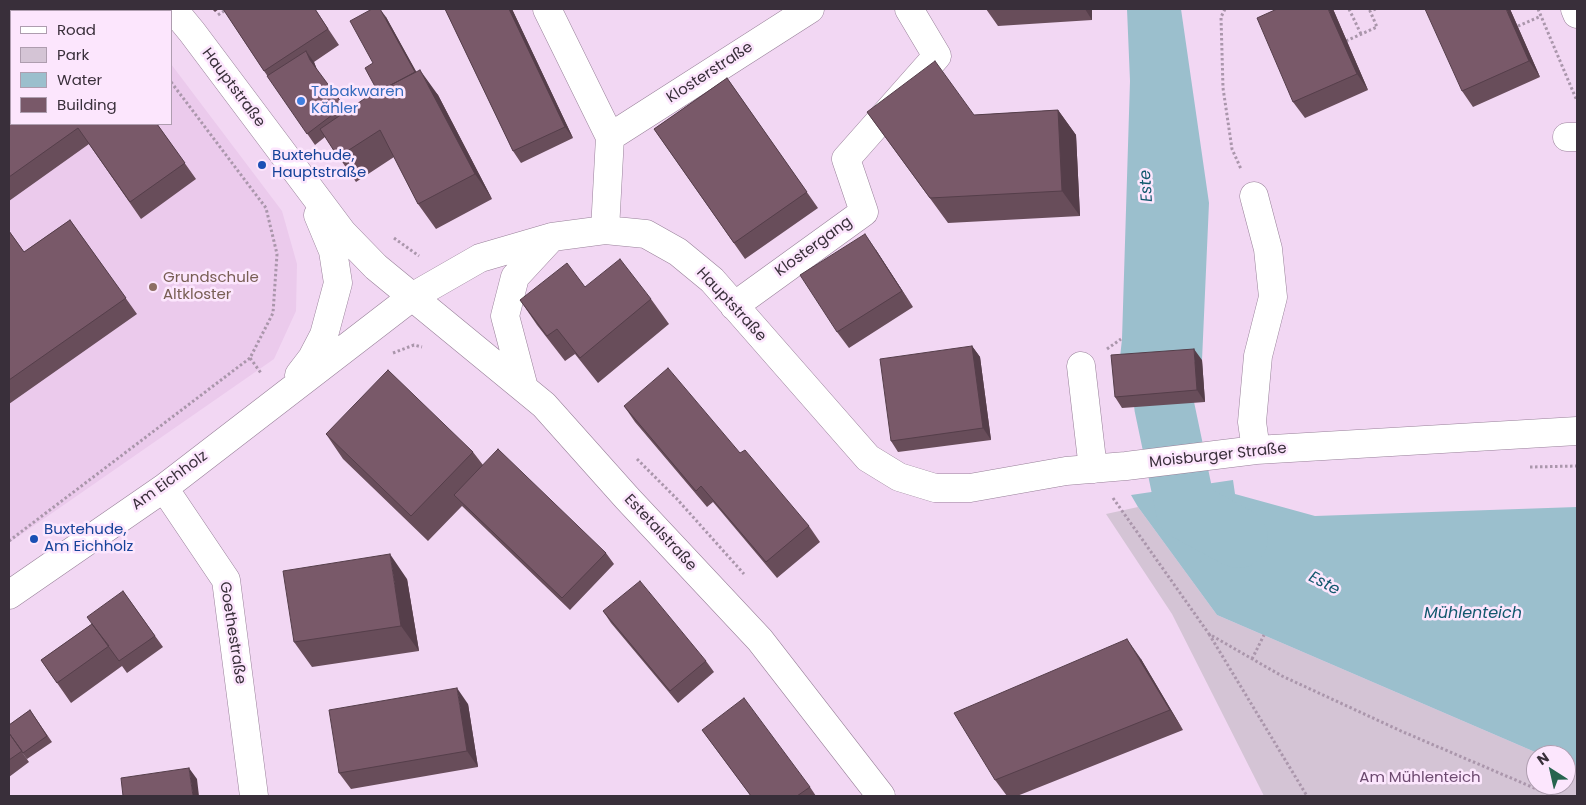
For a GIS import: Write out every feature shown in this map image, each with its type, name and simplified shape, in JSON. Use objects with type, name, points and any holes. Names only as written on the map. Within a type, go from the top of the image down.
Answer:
[{"type":"street","name":"Hauptstraße","points":[[173,9],[342,232],[376,267],[412,297],[480,258],[552,236],[605,230],[646,234],[678,252],[712,280],[868,458]]},
{"type":"street","points":[[547,9],[610,137],[605,230]]},
{"type":"street","name":"Klosterstraße","points":[[610,137],[810,9]]},
{"type":"street","name":"Klostergang","points":[[734,306],[864,212],[846,159],[937,56],[909,9]]},
{"type":"street","points":[[1562,11],[1577,14]]},
{"type":"street","name":"Am Eichholz","points":[[280,399],[312,358],[324,335],[338,283],[333,251],[305,184]]},
{"type":"street","points":[[1254,196],[1268,249],[1273,297],[1258,356],[1252,422],[1256,450]]},
{"type":"street","points":[[524,388],[504,316],[515,277],[552,236]]},
{"type":"street","name":"Am Eichholz","points":[[9,595],[164,488],[412,297]]},
{"type":"street","name":"Estetalstraße","points":[[412,297],[524,388],[550,412],[627,498],[760,640],[882,796]]},
{"type":"street","points":[[1081,366],[1092,469]]},
{"type":"street","name":"Moisburger Straße","points":[[868,458],[899,477],[935,488],[970,488],[1066,471],[1126,466],[1256,450],[1577,431]]},
{"type":"street","name":"Goethestraße","points":[[164,488],[226,580],[254,796]]},
{"type":"path","points":[[1225,9],[1221,17],[1223,88],[1230,141],[1254,196]]},
{"type":"path","points":[[1350,9],[1360,34]]},
{"type":"path","points":[[1346,41],[1377,27],[1370,11],[1376,9]]},
{"type":"path","points":[[1538,9],[1577,101]]},
{"type":"path","points":[[1518,26],[1541,16],[1562,11]]},
{"type":"path","points":[[9,541],[250,358],[273,313],[277,254],[266,208],[172,83]]},
{"type":"path","points":[[390,354],[414,345],[423,347]]},
{"type":"path","points":[[250,358],[280,399]]},
{"type":"path","points":[[1092,469],[1209,634],[1307,796]]},
{"type":"path","points":[[1209,634],[1282,676],[1401,731],[1552,796]]},
{"type":"path","points":[[1252,659],[1264,635]]},
{"type":"shaded area","name":"Grundschule Altkloster","points":[[172,65],[282,211],[297,264],[296,311],[274,359],[9,543],[9,102],[10,125],[172,125]]},
{"type":"green space","name":"Am Mühlenteich","points":[[1138,507],[1217,615],[1526,748],[1526,795],[1576,795],[1577,770],[1577,796],[1264,796],[1172,614],[1106,514]]},
{"type":"water","points":[[1127,9],[1181,9],[1209,203],[1202,360],[1119,367],[1122,339],[1130,81]]},
{"type":"water","name":"Mühlenteich","points":[[1233,480],[1235,494],[1315,516],[1577,507],[1577,770],[1576,745],[1526,745],[1526,748],[1217,615],[1131,495]]},
{"type":"building","points":[[14,9],[46,9],[44,10]]},
{"type":"building","points":[[223,9],[315,9],[328,29],[264,71]]},
{"type":"building","points":[[372,9],[380,9],[415,72],[378,92],[365,68],[373,63],[350,21]]},
{"type":"building","points":[[445,9],[509,9],[565,127],[513,151]]},
{"type":"building","points":[[1277,9],[1328,9],[1357,74],[1293,102],[1257,18]]},
{"type":"building","points":[[1425,9],[1506,9],[1529,61],[1462,91]]},
{"type":"building","points":[[306,51],[310,60],[344,106],[307,134],[267,76]]},
{"type":"building","points":[[935,61],[974,115],[1058,110],[1062,191],[930,198],[867,112]]},
{"type":"building","points":[[420,70],[475,174],[418,204],[380,130],[338,157],[320,129],[367,97]]},
{"type":"building","points":[[727,78],[807,192],[734,243],[654,129]]},
{"type":"building","points":[[9,99],[10,125],[158,125],[185,163],[130,202],[78,128],[9,177]]},
{"type":"building","points":[[70,220],[126,298],[9,380],[9,231],[24,252]]},
{"type":"building","points":[[865,234],[902,291],[837,332],[800,275]]},
{"type":"building","points":[[620,259],[651,299],[580,358],[557,329],[547,336],[520,300],[567,263],[585,287]]},
{"type":"building","points":[[972,346],[983,428],[891,441],[880,359]]},
{"type":"building","points":[[1194,349],[1197,390],[1115,397],[1111,355]]},
{"type":"building","points":[[668,368],[740,453],[745,450],[809,526],[766,562],[701,486],[696,491],[624,406]]},
{"type":"building","points":[[388,370],[473,452],[411,516],[326,434]]},
{"type":"building","points":[[498,449],[606,553],[562,598],[454,495]]},
{"type":"building","points":[[390,554],[401,626],[294,642],[283,571]]},
{"type":"building","points":[[640,581],[706,661],[670,691],[603,611]]},
{"type":"building","points":[[123,591],[155,636],[119,661],[87,617]]},
{"type":"building","points":[[92,624],[109,646],[57,683],[41,660]]},
{"type":"building","points":[[1127,639],[1170,710],[995,780],[954,713]]},
{"type":"building","points":[[457,688],[467,751],[339,773],[329,710]]},
{"type":"building","points":[[744,698],[810,787],[797,796],[751,796],[702,730]]},
{"type":"building","points":[[30,710],[47,736],[23,753],[9,733],[9,725]]},
{"type":"building","points":[[9,733],[22,751],[9,760]]},
{"type":"building","points":[[189,768],[193,796],[123,796],[121,778]]},
{"type":"waterway","name":"Este","points":[[1164,405],[1186,510],[1238,538]]},
{"type":"place","name":"Tabakwaren Kähler","points":[[301,101]]},
{"type":"place","name":"Buxtehude, Hauptstraße","points":[[262,165]]},
{"type":"place","name":"Grundschule Altkloster","points":[[153,287]]},
{"type":"place","name":"Buxtehude, Am Eichholz","points":[[34,539]]}]
